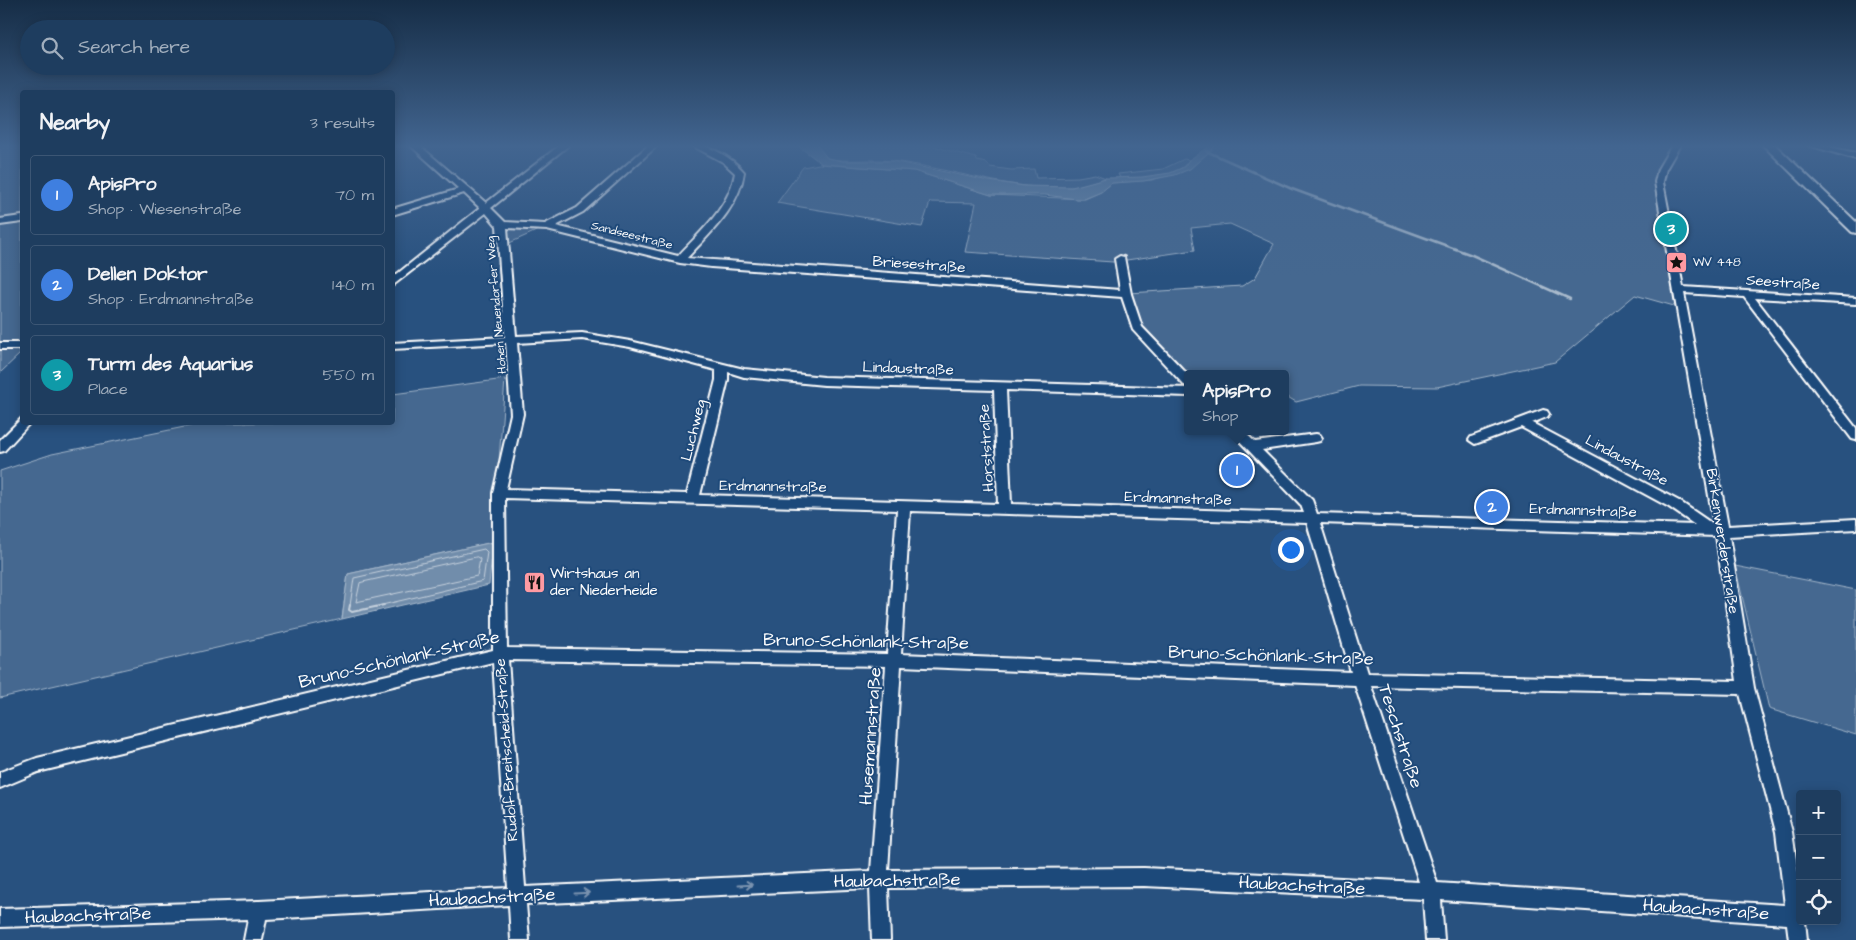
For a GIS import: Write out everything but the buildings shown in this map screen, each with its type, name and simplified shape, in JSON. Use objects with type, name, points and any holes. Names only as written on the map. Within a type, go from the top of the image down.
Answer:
[{"type":"main road","points":[[1815,189],[1856,230]]},
{"type":"street","points":[[395,282],[510,189]]},
{"type":"street","points":[[547,227],[580,210],[604,189]]},
{"type":"street","points":[[680,260],[733,198],[738,189]]},
{"type":"street","name":"Birkenwerderstraße","points":[[1659,189],[1746,688],[1784,832],[1793,915],[1798,940]]},
{"type":"street","name":"Hohen Neuendorfer Weg","points":[[464,190],[486,208],[502,226],[514,382]]},
{"type":"street","points":[[395,211],[464,190]]},
{"type":"street","points":[[0,222],[20,219]]},
{"type":"street","name":"Sandseestraße","points":[[502,226],[547,227],[680,260],[711,264]]},
{"type":"street","points":[[1120,259],[1126,294],[1136,328],[1184,378]]},
{"type":"street","name":"Briesestraße","points":[[711,264],[1126,294]]},
{"type":"street","name":"Seestraße","points":[[1678,290],[1856,301]]},
{"type":"street","points":[[1747,294],[1856,436]]},
{"type":"street","name":"Lindaustraße","points":[[395,346],[582,336],[630,344],[744,373],[824,381],[1184,392]]},
{"type":"street","points":[[0,346],[20,346]]},
{"type":"street","name":"Luchweg","points":[[692,500],[722,380],[722,366]]},
{"type":"street","name":"Rudolf-Breitscheid-Straße","points":[[514,382],[517,414],[499,493],[500,654],[520,940]]},
{"type":"street","name":"Horststraße","points":[[1000,386],[1005,508]]},
{"type":"street","points":[[1475,440],[1543,414]]},
{"type":"street","name":"Lindaustraße","points":[[1523,423],[1674,504],[1718,530]]},
{"type":"street","points":[[0,448],[21,425]]},
{"type":"street","name":"Teschstraße","points":[[1240,435],[1308,503],[1360,679],[1431,891],[1435,940]]},
{"type":"street","points":[[1252,447],[1316,438]]},
{"type":"street","name":"Erdmannstraße","points":[[499,493],[1718,530],[1856,524]]},
{"type":"street","name":"Husemannstraße","points":[[881,940],[879,880],[896,660],[904,505]]},
{"type":"street","name":"Bruno-Schönlank-Straße","points":[[0,780],[37,765],[500,654],[896,660],[1360,679],[1746,688]]},
{"type":"street","name":"Haubachstraße","points":[[0,918],[259,910],[516,896],[879,880],[1144,877],[1431,891],[1793,915]]},
{"type":"street","points":[[253,940],[259,910]]},
{"type":"shaded area","points":[[0,189],[20,189],[20,354],[0,373]]},
{"type":"shaded area","points":[[787,189],[971,189],[991,195],[1085,199],[1105,189],[1657,189],[1681,308],[1635,295],[1555,362],[1437,387],[1359,386],[1296,402],[1289,398],[1289,370],[1184,370],[1141,328],[1129,293],[1242,286],[1255,278],[1274,244],[1230,224],[1191,228],[1195,250],[1113,262],[965,252],[976,203],[930,202],[922,227],[777,203]]},
{"type":"shaded area","points":[[504,227],[543,228],[505,245]]},
{"type":"shaded area","points":[[505,379],[493,542],[348,574],[342,619],[0,698],[0,471],[52,454],[194,425],[395,425],[395,394]]},
{"type":"shaded area","points":[[1735,566],[1856,590],[1856,735],[1769,709]]},
{"type":"water","points":[[971,189],[1105,189],[1084,199],[1045,195],[991,195]]},
{"type":"water","points":[[493,542],[489,585],[342,619],[348,574]]},
{"type":"waterway","points":[[1292,189],[1472,255],[1570,299]]},
{"type":"place","name":"Turm des Aquarius","points":[[1671,229]]},
{"type":"place","name":"WV 448","points":[[1677,262]]},
{"type":"place","name":"ApisPro","points":[[1237,470]]},
{"type":"place","name":"Dellen Doktor","points":[[1492,507]]},
{"type":"place","name":"Wirtshaus an der Niederheide","points":[[534,582]]}]
